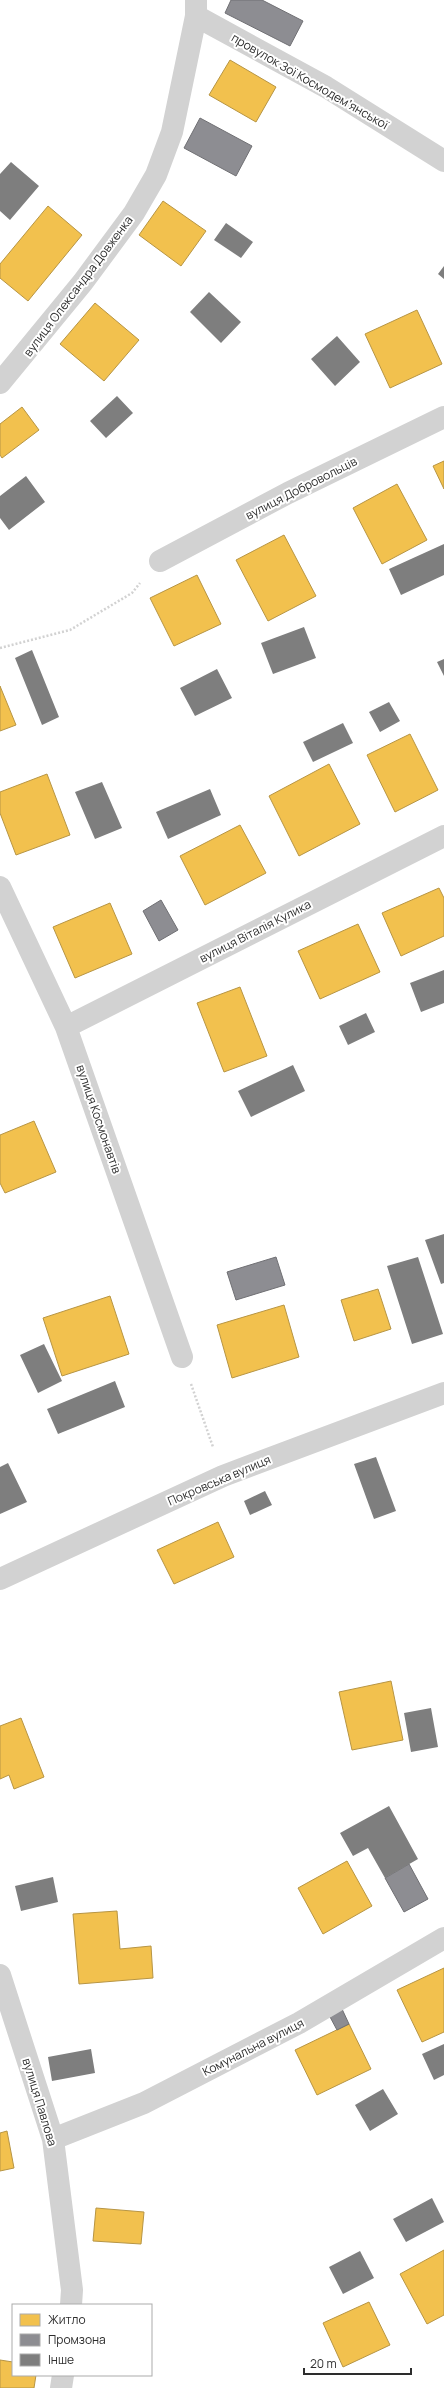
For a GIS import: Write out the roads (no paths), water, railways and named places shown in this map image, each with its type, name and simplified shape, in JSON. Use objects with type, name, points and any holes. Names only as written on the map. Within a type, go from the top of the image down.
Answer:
[{"type":"street","name":"провулок Зої Космодемʼянської","points":[[196,8],[444,161]]},
{"type":"street","name":"вулиця Олександра Довженка","points":[[0,383],[83,282],[134,213],[156,175],[172,132],[196,8]]},
{"type":"street","name":"вулиця Добровольців","points":[[160,561],[288,493],[444,417]]},
{"type":"street","name":"вулиця Віталія Кулика","points":[[66,1026],[444,836]]},
{"type":"street","name":"вулиця Космонавтів","points":[[0,887],[66,1026],[182,1357]]},
{"type":"street","name":"Покровська вулиця","points":[[0,1578],[223,1476],[444,1393]]},
{"type":"street","name":"Комунальна вулиця","points":[[53,2139],[144,2103],[299,2023],[444,1938]]},
{"type":"street","name":"вулиця Павлова","points":[[0,1975],[53,2139],[72,2290],[71,2304]]},
{"type":"street","points":[[61,2388],[63,2376]]}]
